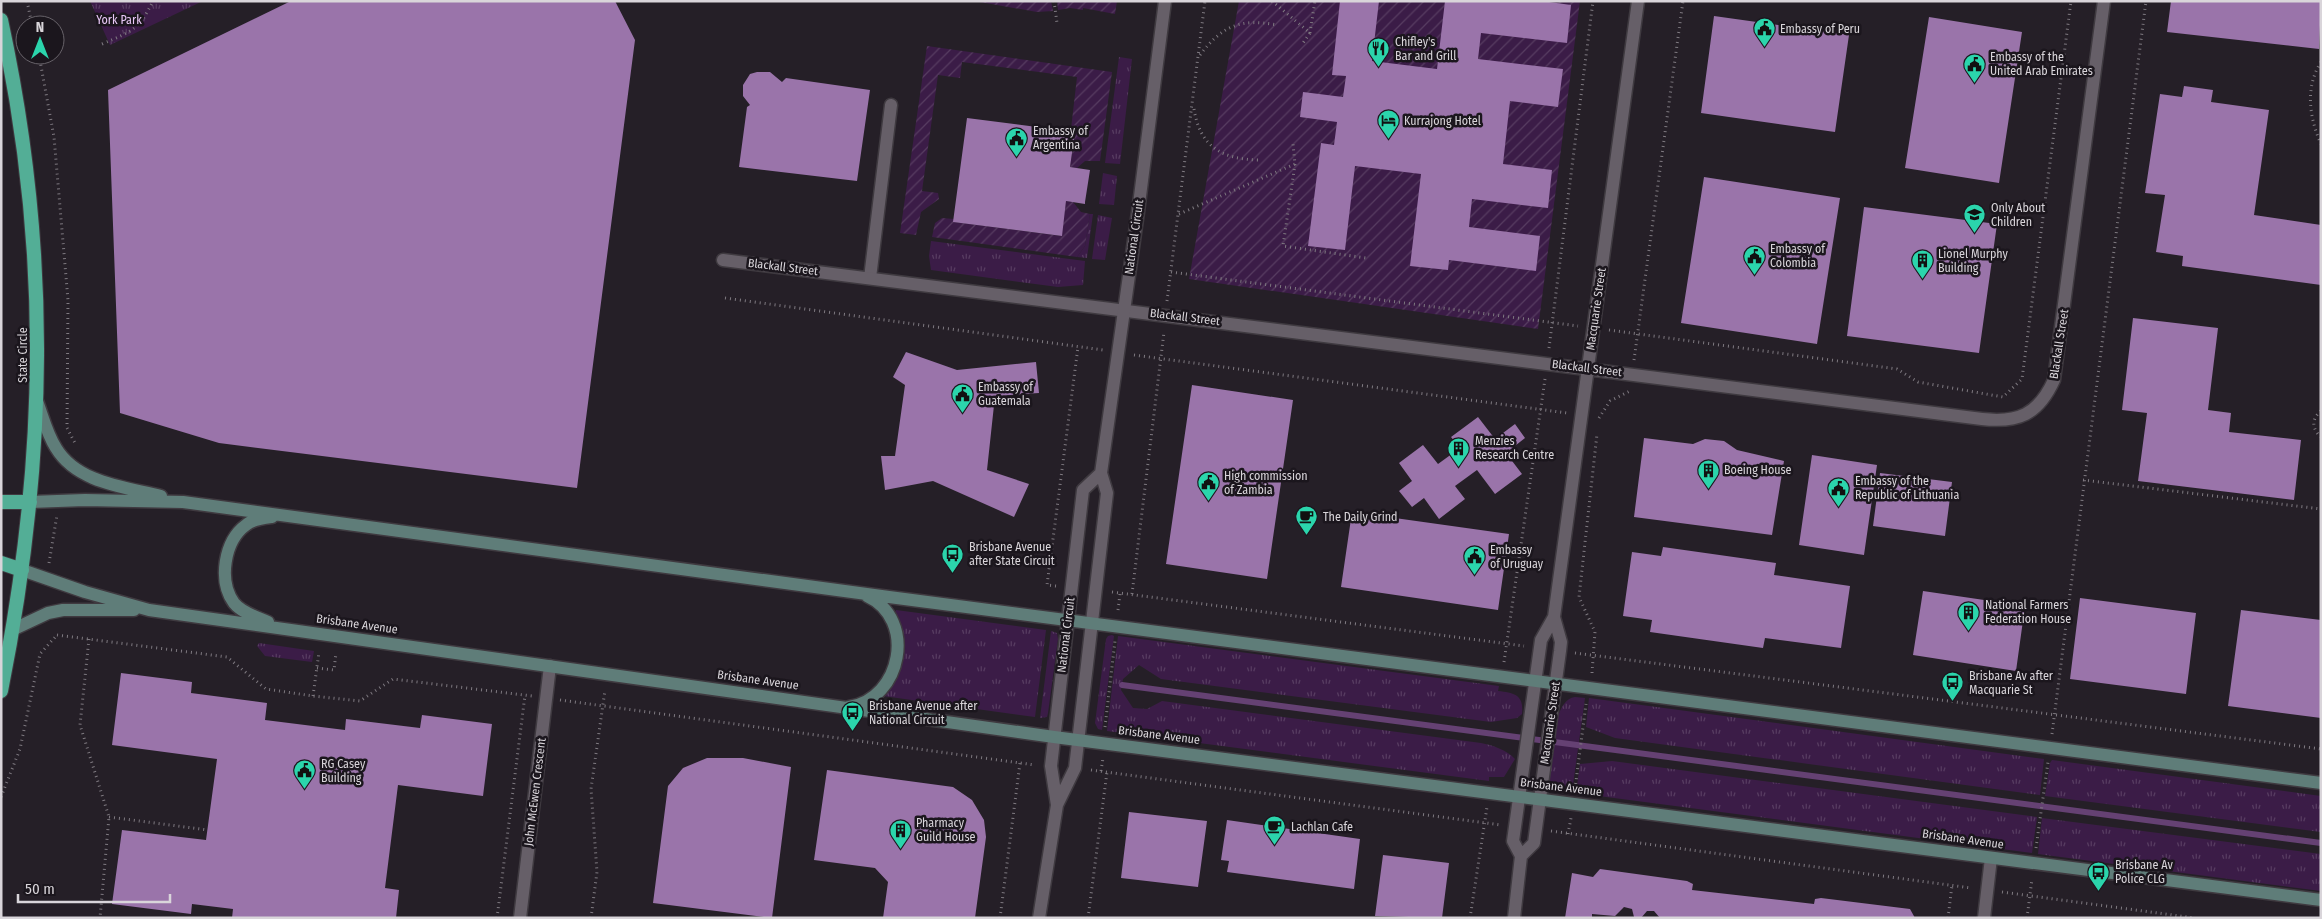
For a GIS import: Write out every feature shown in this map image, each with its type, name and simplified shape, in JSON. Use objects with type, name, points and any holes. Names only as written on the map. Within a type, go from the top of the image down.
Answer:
[{"type":"highway","name":"State Circle","points":[[1,20],[16,94],[32,203],[37,294],[37,401],[30,502],[14,629],[1,691]]},
{"type":"highway","points":[[1,502],[30,502]]},
{"type":"highway","name":"Brisbane Avenue","points":[[1,563],[22,570]]},
{"type":"main road","points":[[37,401],[53,444],[64,459],[77,470],[98,479],[184,502]]},
{"type":"main road","points":[[30,502],[104,500],[184,502],[850,592],[2321,783]]},
{"type":"main road","points":[[282,515],[258,519],[241,529],[233,539],[228,552],[225,574],[229,593],[238,608],[282,628]]},
{"type":"main road","name":"Brisbane Avenue","points":[[22,570],[85,592],[149,610],[1054,737],[2321,900]]},
{"type":"main road","points":[[844,707],[864,702],[880,691],[896,666],[898,646],[894,626],[884,610],[869,597],[850,592]]},
{"type":"main road","points":[[14,629],[48,613],[63,610],[149,610]]},
{"type":"street","name":"National Circuit","points":[[1039,918],[1057,805],[1075,768],[1107,493],[1101,473],[1165,1]]},
{"type":"street","name":"Macquarie Street","points":[[1514,918],[1521,856],[1513,841],[1524,759],[1541,640],[1554,617],[1638,1]]},
{"type":"street","name":"Blackall Street","points":[[723,260],[1994,420],[2013,420],[2028,413],[2047,395],[2056,371],[2104,1]]},
{"type":"street","points":[[870,278],[891,105]]},
{"type":"street","name":"National Circuit","points":[[1057,805],[1051,766],[1083,490],[1101,473]]},
{"type":"street","name":"Macquarie Street","points":[[1521,856],[1534,843],[1556,684],[1561,642],[1554,617]]},
{"type":"street","name":"John McEwen Crescent","points":[[520,918],[550,666]]},
{"type":"street","points":[[1984,918],[1991,858]]},
{"type":"path","points":[[27,1],[30,15]]},
{"type":"path","points":[[102,44],[131,31],[143,22],[154,1]]},
{"type":"path","points":[[1054,1],[1056,23]]},
{"type":"path","points":[[1168,294],[1194,104],[1205,1]]},
{"type":"path","points":[[1272,1],[1310,33]]},
{"type":"path","points":[[1304,43],[1310,33],[1315,1]]},
{"type":"path","points":[[1506,644],[1548,364],[1593,1]]},
{"type":"path","points":[[1637,334],[1683,1]]},
{"type":"path","points":[[1171,272],[1897,368],[1918,382],[2003,397],[2022,379],[2071,1]]},
{"type":"path","points":[[2054,715],[2146,1]]},
{"type":"path","points":[[1199,56],[1212,39],[1226,28],[1259,22],[1276,25]]},
{"type":"path","points":[[2321,62],[2313,74],[2309,105],[2321,144]]},
{"type":"path","points":[[41,65],[54,137],[68,300],[67,428],[78,448]]},
{"type":"path","points":[[1194,104],[1200,129],[1208,142],[1216,150],[1236,160],[1258,160]]},
{"type":"path","points":[[1293,144],[1296,164],[1283,246],[1366,258]]},
{"type":"path","points":[[1178,214],[1296,164]]},
{"type":"path","points":[[725,298],[1599,418]]},
{"type":"path","points":[[1132,594],[1164,332]]},
{"type":"path","points":[[1059,586],[1047,585],[1078,347]]},
{"type":"path","points":[[1592,672],[1596,632],[1579,597],[1599,418],[1610,401],[1630,392]]},
{"type":"path","points":[[2321,411],[2315,417],[2313,423],[2316,433],[2321,437]]},
{"type":"path","points":[[2083,480],[2321,509]]},
{"type":"path","points":[[47,578],[60,501]]},
{"type":"path","points":[[1119,607],[1119,593],[1132,594],[1523,646]]},
{"type":"path","points":[[1,797],[20,749],[40,654],[57,635],[227,657],[266,690],[360,701],[393,679],[535,697]]},
{"type":"path","points":[[1104,730],[1115,636]]},
{"type":"path","points":[[89,639],[80,725],[109,817],[100,918]]},
{"type":"path","points":[[313,696],[319,652]]},
{"type":"path","points":[[1574,652],[2321,749]]},
{"type":"path","points":[[317,668],[334,670],[336,653]]},
{"type":"path","points":[[591,918],[597,872],[591,790],[605,690]]},
{"type":"path","points":[[497,918],[525,695]]},
{"type":"path","points":[[1574,792],[1587,698]]},
{"type":"path","points":[[564,701],[1033,765]]},
{"type":"path","points":[[1101,771],[1103,758]]},
{"type":"path","points":[[1000,918],[1020,763]]},
{"type":"path","points":[[1088,770],[1501,825]]},
{"type":"path","points":[[1088,918],[1107,772]]},
{"type":"path","points":[[2040,818],[2043,795]]},
{"type":"path","points":[[1470,918],[1486,812]]},
{"type":"path","points":[[109,817],[208,830]]},
{"type":"path","points":[[1568,834],[1570,822]]},
{"type":"path","points":[[1549,831],[2195,918]]},
{"type":"path","points":[[1948,918],[1952,885]]},
{"type":"green space","name":"York Park","points":[[90,1],[203,1],[110,45]]},
{"type":"green space","points":[[974,1],[1051,1],[1053,11],[1037,12]]},
{"type":"green space","points":[[1057,1],[1117,1],[1115,14],[1083,8],[1083,10],[1070,8],[1058,10]]},
{"type":"green space","name":"Kurrajong Hotel","points":[[1239,1],[1580,1],[1538,329],[1189,279]]},
{"type":"green space","points":[[927,46],[1112,72],[1100,161],[1085,161],[1077,168],[1070,167],[1076,129],[1071,129],[1077,77],[962,62],[960,78],[938,75],[922,191],[938,193],[939,199],[921,212],[916,235],[900,233]]},
{"type":"green space","points":[[1119,57],[1132,59],[1120,164],[1105,163]]},
{"type":"green space","points":[[1103,173],[1117,176],[1114,205],[1099,204]]},
{"type":"green space","points":[[1066,201],[1073,202],[1081,212],[1090,214],[1085,246],[1077,257],[932,237],[935,223],[942,218],[954,219],[954,222],[1061,236]]},
{"type":"green space","points":[[1090,214],[1093,214],[1087,258],[1077,257],[1085,246]]},
{"type":"green space","points":[[1098,215],[1112,218],[1105,260],[1092,259]]},
{"type":"green space","points":[[931,241],[1085,261],[1083,285],[1058,287],[931,270],[929,256]]},
{"type":"green space","points":[[896,610],[1046,630],[1035,717],[883,696],[902,633],[895,613]]},
{"type":"green space","points":[[1051,631],[1057,633],[1058,639],[1048,713],[1047,717],[1040,718]]},
{"type":"green space","points":[[1112,635],[1114,636],[1102,730],[1098,729],[1095,723],[1106,639]]},
{"type":"green space","points":[[1118,636],[1499,686],[1498,691],[1514,694],[1520,699],[1522,714],[1517,718],[1491,722],[1161,679],[1139,665],[1123,679],[1121,690],[1133,708],[1147,709],[1162,701],[1481,743],[1499,748],[1515,759],[1504,777],[1489,777],[1489,781],[1107,731]]},
{"type":"green space","points":[[259,643],[314,651],[312,662],[265,656],[257,646]]},
{"type":"green space","points":[[1575,697],[1585,698],[1572,792],[1549,789],[1547,786],[1549,764],[1556,721],[1567,701]]},
{"type":"green space","points":[[1589,698],[2044,759],[2040,795],[1615,738],[1586,727]]},
{"type":"green space","points":[[2052,760],[2321,796],[2321,832],[2045,796]]},
{"type":"green space","points":[[1612,761],[2037,817],[2032,853],[1576,793],[1580,764]]},
{"type":"green space","points":[[2042,818],[2321,854],[2321,891],[2038,854]]},
{"type":"building","points":[[291,1],[615,1],[635,40],[577,488],[219,443],[120,413],[108,90]]},
{"type":"building","points":[[1340,1],[1379,1],[1372,61],[1437,69],[1445,1],[1542,1],[1571,5],[1567,43],[1481,33],[1478,59],[1563,69],[1558,107],[1510,101],[1503,164],[1552,170],[1548,208],[1472,199],[1469,227],[1540,236],[1536,271],[1449,260],[1448,270],[1410,266],[1421,174],[1355,166],[1345,250],[1308,246],[1321,143],[1334,145],[1337,122],[1300,117],[1303,92],[1343,97],[1346,76],[1332,75]]},
{"type":"building","points":[[2171,1],[2321,1],[2319,49],[2167,32]]},
{"type":"building","points":[[1714,16],[1849,35],[1835,132],[1701,113]]},
{"type":"building","points":[[1929,17],[2022,32],[1999,183],[1905,168]]},
{"type":"building","points":[[770,72],[782,82],[786,78],[870,90],[857,181],[739,167],[747,107],[750,105],[743,96],[743,85],[750,74]]},
{"type":"building","points":[[2184,86],[2213,90],[2211,102],[2269,110],[2254,215],[2321,225],[2321,285],[2182,266],[2183,256],[2156,252],[2165,195],[2145,193],[2160,94],[2182,97]]},
{"type":"building","points":[[967,118],[1075,132],[1070,167],[1090,170],[1085,204],[1066,201],[1062,236],[953,222]]},
{"type":"building","points":[[1704,177],[1840,198],[1817,344],[1681,323]]},
{"type":"building","name":"Lionel Murphy Building","points":[[1864,207],[1997,224],[1979,353],[1847,336]]},
{"type":"building","points":[[2133,318],[2218,328],[2208,410],[2231,413],[2229,432],[2301,440],[2294,500],[2138,481],[2147,413],[2122,410]]},
{"type":"building","points":[[906,352],[957,370],[1036,362],[1039,393],[995,396],[987,470],[1029,484],[1014,517],[933,481],[885,490],[881,456],[895,456],[905,385],[893,377]]},
{"type":"building","points":[[1192,385],[1293,400],[1267,579],[1166,564]]},
{"type":"building","name":"Menzies Research Centre","points":[[1478,417],[1495,439],[1515,424],[1525,438],[1506,453],[1522,474],[1495,494],[1477,470],[1455,486],[1465,499],[1439,519],[1424,498],[1412,507],[1399,491],[1412,481],[1399,463],[1423,445],[1438,464],[1460,448],[1451,437]]},
{"type":"building","name":"Boeing House","points":[[1644,438],[1693,444],[1705,439],[1724,441],[1737,450],[1784,461],[1772,535],[1634,517]]},
{"type":"building","points":[[1812,455],[1877,465],[1864,555],[1799,545]]},
{"type":"building","points":[[1880,473],[1952,482],[1945,536],[1873,526]]},
{"type":"building","points":[[1352,512],[1509,534],[1498,610],[1341,587]]},
{"type":"building","points":[[1663,547],[1776,563],[1774,575],[1850,586],[1841,648],[1765,638],[1763,648],[1650,632],[1652,620],[1623,616],[1632,552],[1661,556]]},
{"type":"building","name":"National Farmers Federation House","points":[[1923,591],[2025,606],[2016,671],[1913,655]]},
{"type":"building","points":[[2080,598],[2196,613],[2186,694],[2070,679]]},
{"type":"building","points":[[2241,610],[2321,620],[2321,718],[2228,706]]},
{"type":"building","name":"RG Casey Building","points":[[121,673],[192,682],[191,693],[267,703],[265,720],[345,730],[346,719],[420,728],[422,715],[492,724],[483,796],[398,785],[385,888],[399,890],[396,918],[232,918],[233,909],[192,904],[191,914],[112,904],[122,830],[206,840],[217,759],[112,745]]},
{"type":"building","points":[[707,758],[743,758],[791,767],[772,918],[653,903],[668,786],[683,768]]},
{"type":"building","name":"Pharmacy Guild House","points":[[827,770],[953,787],[972,800],[984,820],[986,837],[975,918],[883,918],[888,882],[875,868],[814,860]]},
{"type":"building","points":[[1129,812],[1207,821],[1198,887],[1121,878]]},
{"type":"building","points":[[1227,820],[1360,839],[1354,889],[1227,872],[1229,861],[1221,860]]},
{"type":"building","points":[[1383,855],[1449,863],[1442,918],[1375,916]]},
{"type":"building","points":[[1600,869],[1687,881],[1693,884],[1692,890],[1814,904],[1815,899],[1821,898],[1910,909],[1915,918],[1660,918],[1654,911],[1647,911],[1641,918],[1634,917],[1632,909],[1624,907],[1615,916],[1592,914],[1592,918],[1565,918],[1572,873],[1593,877]]},
{"type":"waterway","points":[[1122,685],[2321,843]]},
{"type":"place","name":"Embassy of Peru","points":[[1764,48]]},
{"type":"place","name":"Chifley's Bar and Grill","points":[[1379,68]]},
{"type":"place","name":"Embassy of the United Arab Emirates","points":[[1974,83]]},
{"type":"place","name":"Kurrajong Hotel","points":[[1388,140]]},
{"type":"place","name":"Embassy of Argentina","points":[[1017,157]]},
{"type":"place","name":"Only About Children","points":[[1975,234]]},
{"type":"place","name":"Embassy of Colombia","points":[[1754,275]]},
{"type":"place","name":"Lionel Murphy Building","points":[[1922,280]]},
{"type":"place","name":"Embassy of Guatemala","points":[[962,413]]},
{"type":"place","name":"Menzies Research Centre","points":[[1459,467]]},
{"type":"place","name":"Boeing House","points":[[1708,489]]},
{"type":"place","name":"High commission of Zambia","points":[[1208,502]]},
{"type":"place","name":"Embassy of the Republic of Lithuania","points":[[1839,507]]},
{"type":"place","name":"The Daily Grind","points":[[1307,536]]},
{"type":"place","name":"Brisbane Avenue after State Circuit","points":[[953,573]]},
{"type":"place","name":"Embassy of Uruguay","points":[[1474,576]]},
{"type":"place","name":"National Farmers Federation House","points":[[1969,631]]},
{"type":"place","name":"Brisbane Av after Macquarie St","points":[[1953,702]]},
{"type":"place","name":"Brisbane Avenue after National Circuit","points":[[853,732]]},
{"type":"place","name":"RG Casey Building","points":[[305,790]]},
{"type":"place","name":"Lachlan Cafe","points":[[1275,846]]},
{"type":"place","name":"Pharmacy Guild House","points":[[900,849]]},
{"type":"place","name":"Brisbane Av Police CLG","points":[[2099,891]]}]
